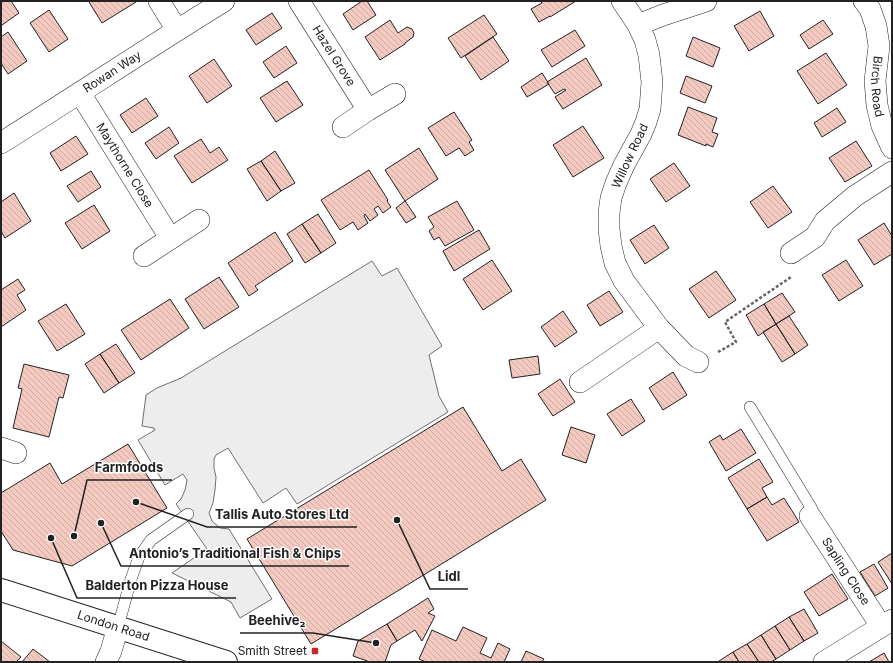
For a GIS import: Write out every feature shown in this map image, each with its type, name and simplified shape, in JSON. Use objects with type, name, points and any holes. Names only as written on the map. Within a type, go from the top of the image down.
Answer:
[{"type":"main road","name":"London Road","points":[[1,590],[226,662]]},
{"type":"street","points":[[159,1],[177,30]]},
{"type":"street","name":"Rowan Way","points":[[1,143],[224,1]]},
{"type":"street","name":"Hazel Grove","points":[[299,1],[368,110]]},
{"type":"street","name":"Willow Road","points":[[622,1],[638,25],[645,40],[649,55],[652,82],[650,109],[641,134],[624,165],[611,198],[609,213],[611,246],[615,264],[624,281],[659,328],[686,356],[698,362]]},
{"type":"street","points":[[638,25],[706,1]]},
{"type":"street","name":"Birch Road","points":[[864,1],[870,9],[876,26],[879,46],[875,81],[877,105],[882,126],[892,148]]},
{"type":"street","name":"Maythorne Close","points":[[80,93],[170,238]]},
{"type":"street","points":[[343,127],[395,94]]},
{"type":"street","points":[[791,253],[815,237],[825,221],[855,196],[892,172]]},
{"type":"street","points":[[144,256],[199,220]]},
{"type":"street","points":[[580,382],[659,328]]},
{"type":"street","name":"Sapling Close","points":[[810,516],[887,623]]},
{"type":"street","points":[[824,662],[887,623]]},
{"type":"street","points":[[106,662],[118,627]]},
{"type":"lane","points":[[750,407],[812,509],[810,516]]},
{"type":"lane","points":[[118,627],[131,579],[139,557],[150,540],[188,514]]},
{"type":"path","points":[[698,362],[736,342],[725,322],[792,276],[791,253]]},
{"type":"shaded area","points":[[372,261],[382,276],[397,268],[442,346],[429,355],[439,396],[448,412],[297,504],[286,488],[263,503],[228,448],[216,455],[214,459],[216,477],[215,490],[213,503],[209,513],[212,521],[220,528],[229,529],[272,599],[240,618],[231,602],[172,573],[207,549],[176,504],[181,499],[187,480],[183,474],[165,485],[138,440],[155,430],[154,428],[142,426],[146,395],[157,388],[181,378]]},
{"type":"building","points":[[1,1],[11,1],[19,13],[2,25],[1,24]]},
{"type":"building","points":[[362,1],[367,1],[376,15],[353,30],[343,14]]},
{"type":"building","points":[[540,1],[576,1],[539,22],[531,9],[542,3]]},
{"type":"building","points":[[89,2],[136,2],[102,23]]},
{"type":"building","points":[[49,10],[68,39],[49,52],[30,23]]},
{"type":"building","points":[[760,11],[774,36],[749,51],[734,26]]},
{"type":"building","points":[[272,13],[282,28],[256,45],[246,30]]},
{"type":"building","points":[[484,15],[497,34],[461,58],[448,38]]},
{"type":"building","points":[[390,20],[398,33],[407,27],[412,29],[414,33],[413,37],[380,60],[365,37]]},
{"type":"building","points":[[823,20],[833,34],[809,49],[800,35]]},
{"type":"building","points":[[575,30],[585,46],[552,67],[541,50]]},
{"type":"building","points":[[8,32],[27,61],[8,74],[1,63],[1,37]]},
{"type":"building","points":[[493,37],[509,61],[481,80],[465,56]]},
{"type":"building","points":[[693,37],[720,48],[713,67],[686,56]]},
{"type":"building","points":[[286,46],[297,63],[274,78],[263,62]]},
{"type":"building","points":[[826,53],[847,85],[818,104],[797,71]]},
{"type":"building","points":[[586,58],[602,85],[563,109],[555,97],[566,90],[564,89],[555,94],[547,82]]},
{"type":"building","points":[[214,59],[232,86],[207,103],[189,76]]},
{"type":"building","points":[[542,73],[549,84],[527,97],[521,87]]},
{"type":"building","points":[[686,76],[712,86],[705,103],[680,93]]},
{"type":"building","points":[[287,81],[303,105],[276,122],[260,98]]},
{"type":"building","points":[[146,98],[158,116],[132,133],[120,115]]},
{"type":"building","points":[[688,107],[717,118],[712,132],[718,134],[713,147],[706,144],[706,146],[678,135]]},
{"type":"building","points":[[837,108],[846,122],[822,137],[814,123]]},
{"type":"building","points":[[454,112],[472,140],[469,142],[474,150],[465,156],[459,148],[446,156],[428,128]]},
{"type":"building","points":[[583,126],[604,158],[573,177],[553,145]]},
{"type":"building","points":[[169,127],[179,143],[156,159],[145,143]]},
{"type":"building","points":[[76,136],[88,154],[61,171],[50,153]]},
{"type":"building","points":[[201,139],[210,153],[219,147],[228,160],[192,183],[174,156]]},
{"type":"building","points":[[856,141],[872,166],[845,182],[829,158]]},
{"type":"building","points":[[419,148],[438,179],[405,201],[385,170]]},
{"type":"building","points":[[275,151],[295,183],[281,191],[261,161]]},
{"type":"building","points":[[261,161],[281,191],[267,201],[247,169]]},
{"type":"building","points":[[674,163],[690,186],[666,202],[650,179]]},
{"type":"building","points":[[369,170],[391,207],[383,213],[378,206],[374,209],[378,215],[370,221],[365,214],[364,216],[368,223],[358,230],[353,222],[340,230],[321,200]]},
{"type":"building","points":[[91,171],[101,187],[78,202],[67,186]]},
{"type":"building","points":[[773,186],[792,212],[768,228],[750,202]]},
{"type":"building","points":[[14,193],[31,221],[5,238],[1,231],[1,202]]},
{"type":"building","points":[[405,201],[416,217],[406,223],[396,208]]},
{"type":"building","points":[[457,201],[474,230],[445,246],[439,237],[434,240],[429,231],[434,227],[428,217]]},
{"type":"building","points":[[94,205],[110,231],[82,249],[65,223]]},
{"type":"building","points":[[318,214],[336,243],[321,253],[302,224]]},
{"type":"building","points":[[884,223],[892,236],[892,254],[874,265],[858,240]]},
{"type":"building","points":[[302,224],[321,253],[305,263],[287,234]]},
{"type":"building","points":[[654,225],[669,248],[645,264],[630,240]]},
{"type":"building","points":[[479,230],[490,249],[454,271],[443,251]]},
{"type":"building","points":[[275,232],[293,261],[255,286],[258,290],[249,296],[228,263]]},
{"type":"building","points":[[492,260],[512,291],[483,310],[463,279]]},
{"type":"building","points":[[846,260],[863,286],[839,301],[822,275]]},
{"type":"building","points":[[716,271],[736,300],[709,318],[689,289]]},
{"type":"building","points":[[219,277],[239,307],[204,329],[185,299]]},
{"type":"building","points":[[18,279],[25,290],[17,295],[26,310],[1,327],[1,290]]},
{"type":"building","points":[[609,291],[623,312],[600,326],[587,305]]},
{"type":"building","points":[[782,293],[795,312],[776,324],[764,304]]},
{"type":"building","points":[[170,299],[189,328],[141,360],[121,330]]},
{"type":"building","points":[[66,304],[85,334],[57,351],[38,321]]},
{"type":"building","points":[[764,304],[776,324],[758,336],[746,315]]},
{"type":"building","points":[[563,311],[577,332],[555,347],[541,327]]},
{"type":"building","points":[[789,316],[808,345],[795,354],[776,324]]},
{"type":"building","points":[[776,324],[795,354],[782,362],[763,332]]},
{"type":"building","points":[[116,344],[135,373],[119,383],[100,354]]},
{"type":"building","points":[[100,354],[119,383],[104,393],[85,364]]},
{"type":"building","points":[[538,356],[540,374],[512,378],[509,360]]},
{"type":"building","points":[[24,364],[69,375],[63,398],[59,397],[49,437],[13,428],[22,389],[18,388]]},
{"type":"building","points":[[673,372],[687,395],[663,410],[649,388]]},
{"type":"building","points":[[560,379],[575,402],[553,416],[538,394]]},
{"type":"building","points":[[631,399],[645,421],[622,436],[607,414]]},
{"type":"building","points":[[463,407],[502,471],[521,459],[546,500],[311,644],[247,539]]},
{"type":"building","points":[[571,427],[595,435],[586,463],[562,455]]},
{"type":"building","points":[[741,429],[756,453],[726,471],[709,442],[720,435],[723,440]]},
{"type":"building","points":[[128,444],[167,508],[72,566],[13,550],[1,531],[1,493],[50,463],[62,484]]},
{"type":"building","points":[[759,459],[773,482],[762,488],[767,497],[747,509],[728,478]]},
{"type":"building","points":[[767,497],[772,505],[784,498],[799,522],[767,541],[747,509]]},
{"type":"building","points":[[892,553],[892,584],[878,562]]},
{"type":"building","points":[[874,564],[888,588],[875,596],[860,572]]},
{"type":"building","points":[[832,574],[848,599],[819,616],[804,592]]},
{"type":"building","points":[[428,598],[434,609],[428,613],[435,616],[422,641],[415,630],[397,641],[387,624]]},
{"type":"building","points":[[804,609],[818,633],[804,641],[789,617]]},
{"type":"building","points":[[789,617],[804,641],[790,650],[775,626]]},
{"type":"building","points":[[387,624],[397,641],[391,645],[385,662],[370,662],[353,656],[358,641]]},
{"type":"building","points":[[775,626],[790,650],[776,659],[761,635]]},
{"type":"building","points":[[463,627],[487,638],[480,653],[491,658],[498,643],[510,649],[504,662],[426,662],[419,659],[432,630],[456,641]]},
{"type":"building","points":[[761,635],[776,659],[771,662],[759,662],[747,644]]},
{"type":"building","points":[[1,641],[21,657],[16,662],[1,662]]},
{"type":"building","points":[[747,644],[759,662],[739,662],[733,652]]},
{"type":"building","points":[[33,649],[50,662],[22,662]]},
{"type":"building","points":[[526,651],[544,659],[542,662],[521,662]]},
{"type":"building","points":[[733,652],[739,662],[719,661]]},
{"type":"building","points":[[884,653],[889,662],[869,662]]},
{"type":"place","name":"Tallis Auto Stores Ltd","points":[[136,502]]},
{"type":"place","name":"Lidl","points":[[397,520]]},
{"type":"place","name":"Antonio’s Traditional Fish & Chips","points":[[101,523]]},
{"type":"place","name":"Farmfoods","points":[[74,536]]},
{"type":"place","name":"Balderton Pizza House","points":[[51,538]]},
{"type":"place","name":"Beehive₂","points":[[376,643]]},
{"type":"place","name":"Smith Street","points":[[315,651]]}]
